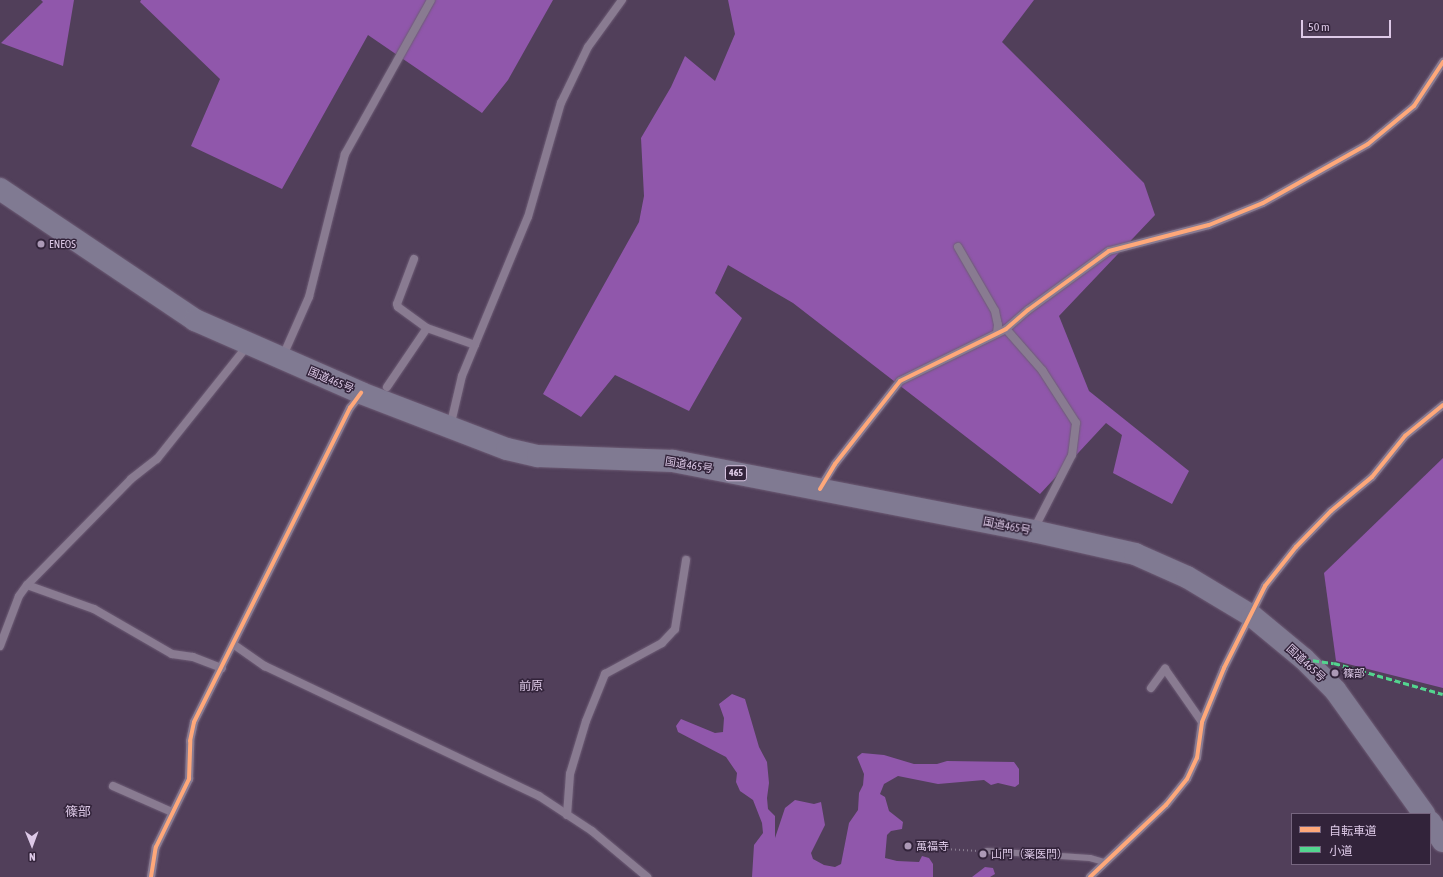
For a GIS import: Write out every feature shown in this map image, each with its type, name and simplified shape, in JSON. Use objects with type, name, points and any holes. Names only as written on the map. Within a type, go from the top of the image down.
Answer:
[{"type":"highway","name":"国道465号","points":[[0,188],[195,320],[282,360],[361,393],[450,429],[507,449],[538,456],[673,461],[820,488],[1034,531],[1135,554],[1188,577],[1252,616],[1304,659],[1335,690],[1423,813]]},
{"type":"highway","points":[[1431,823],[1443,840]]},
{"type":"street","points":[[282,360],[309,297],[344,154],[431,0]]},
{"type":"street","points":[[450,429],[462,376],[528,217],[561,103],[588,47],[622,0]]},
{"type":"street","points":[[820,488],[835,464],[900,381],[1006,329],[1028,310],[1109,251],[1209,225],[1263,203],[1368,144],[1414,106],[1443,62]]},
{"type":"street","points":[[958,247],[995,311],[998,325],[997,333]]},
{"type":"street","points":[[414,259],[397,304],[398,307],[427,328],[475,345]]},
{"type":"street","points":[[387,387],[427,328]]},
{"type":"street","points":[[1006,329],[1042,370],[1076,422],[1072,455],[1034,531]]},
{"type":"street","points":[[0,646],[19,596],[28,585],[131,479],[157,459],[248,345]]},
{"type":"street","points":[[151,877],[156,847],[189,779],[190,742],[194,722],[346,415],[361,393]]},
{"type":"street","points":[[1090,877],[1104,862],[1166,805],[1187,779],[1197,758],[1202,722],[1224,668],[1252,616],[1265,586],[1296,547],[1331,511],[1372,478],[1405,436],[1443,405]]},
{"type":"street","points":[[567,815],[570,774],[586,721],[606,674],[662,643],[675,629],[686,560]]},
{"type":"street","points":[[28,585],[94,609],[172,654],[193,657],[222,668]]},
{"type":"street","points":[[233,644],[265,666],[532,793],[592,831],[647,877]]},
{"type":"street","points":[[1151,688],[1164,669],[1202,722]]},
{"type":"street","points":[[113,786],[172,812]]},
{"type":"lane","points":[[987,851],[1090,858],[1104,862]]},
{"type":"path","points":[[927,848],[979,851]]},
{"type":"shaded area","points":[[41,0],[74,0],[63,66],[1,43],[43,2]]},
{"type":"shaded area","points":[[141,0],[553,0],[508,80],[482,113],[368,35],[282,189],[191,146],[220,79],[140,2]]},
{"type":"shaded area","points":[[728,0],[1034,0],[1002,42],[1144,183],[1155,215],[1059,316],[1089,391],[1189,471],[1172,504],[1113,473],[1122,435],[1106,423],[1040,494],[793,303],[728,265],[715,293],[742,318],[689,411],[615,375],[581,417],[543,394],[639,222],[644,196],[641,138],[671,87],[685,56],[715,81],[735,34]]},
{"type":"shaded area","points":[[1443,458],[1443,688],[1336,661],[1324,573]]},
{"type":"shaded area","points":[[732,694],[745,699],[759,747],[767,762],[769,783],[767,798],[768,809],[775,816],[775,838],[785,808],[795,800],[814,804],[821,802],[825,825],[811,853],[813,859],[824,865],[835,867],[841,864],[849,823],[858,810],[859,793],[863,785],[864,774],[857,757],[862,753],[884,755],[914,764],[937,764],[947,761],[1014,762],[1019,769],[1019,784],[1015,787],[998,783],[991,785],[984,780],[938,784],[898,776],[884,784],[880,794],[885,797],[889,811],[903,822],[902,829],[891,831],[887,835],[885,858],[897,861],[919,862],[922,856],[929,858],[933,864],[933,877],[752,877],[754,845],[763,833],[762,823],[753,800],[740,791],[736,782],[737,773],[726,757],[678,732],[676,726],[681,719],[715,733],[723,732],[724,718],[719,704]]},
{"type":"shaded area","points":[[985,867],[993,868],[995,874],[990,877],[972,877]]},
{"type":"marked path","points":[[1304,659],[1334,663],[1443,694]]},
{"type":"cycle path","points":[[820,489],[835,464],[900,381],[1006,329],[1028,310],[1109,251],[1209,225],[1263,203],[1368,144],[1414,106],[1443,62]]},
{"type":"cycle path","points":[[151,877],[156,847],[189,779],[190,741],[194,722],[350,408],[361,393]]},
{"type":"cycle path","points":[[1090,877],[1166,805],[1187,779],[1197,758],[1202,722],[1224,668],[1265,586],[1296,547],[1331,511],[1372,477],[1405,436],[1443,405]]},
{"type":"place","name":"ENEOS","points":[[41,244]]},
{"type":"place","name":"篠部","points":[[1335,673]]},
{"type":"place","name":"萬福寺","points":[[908,846]]},
{"type":"place","name":"山門（薬医門）","points":[[983,854]]},
{"type":"district","name":"前原","points":[[531,687]]},
{"type":"district","name":"篠部","points":[[78,812]]}]
